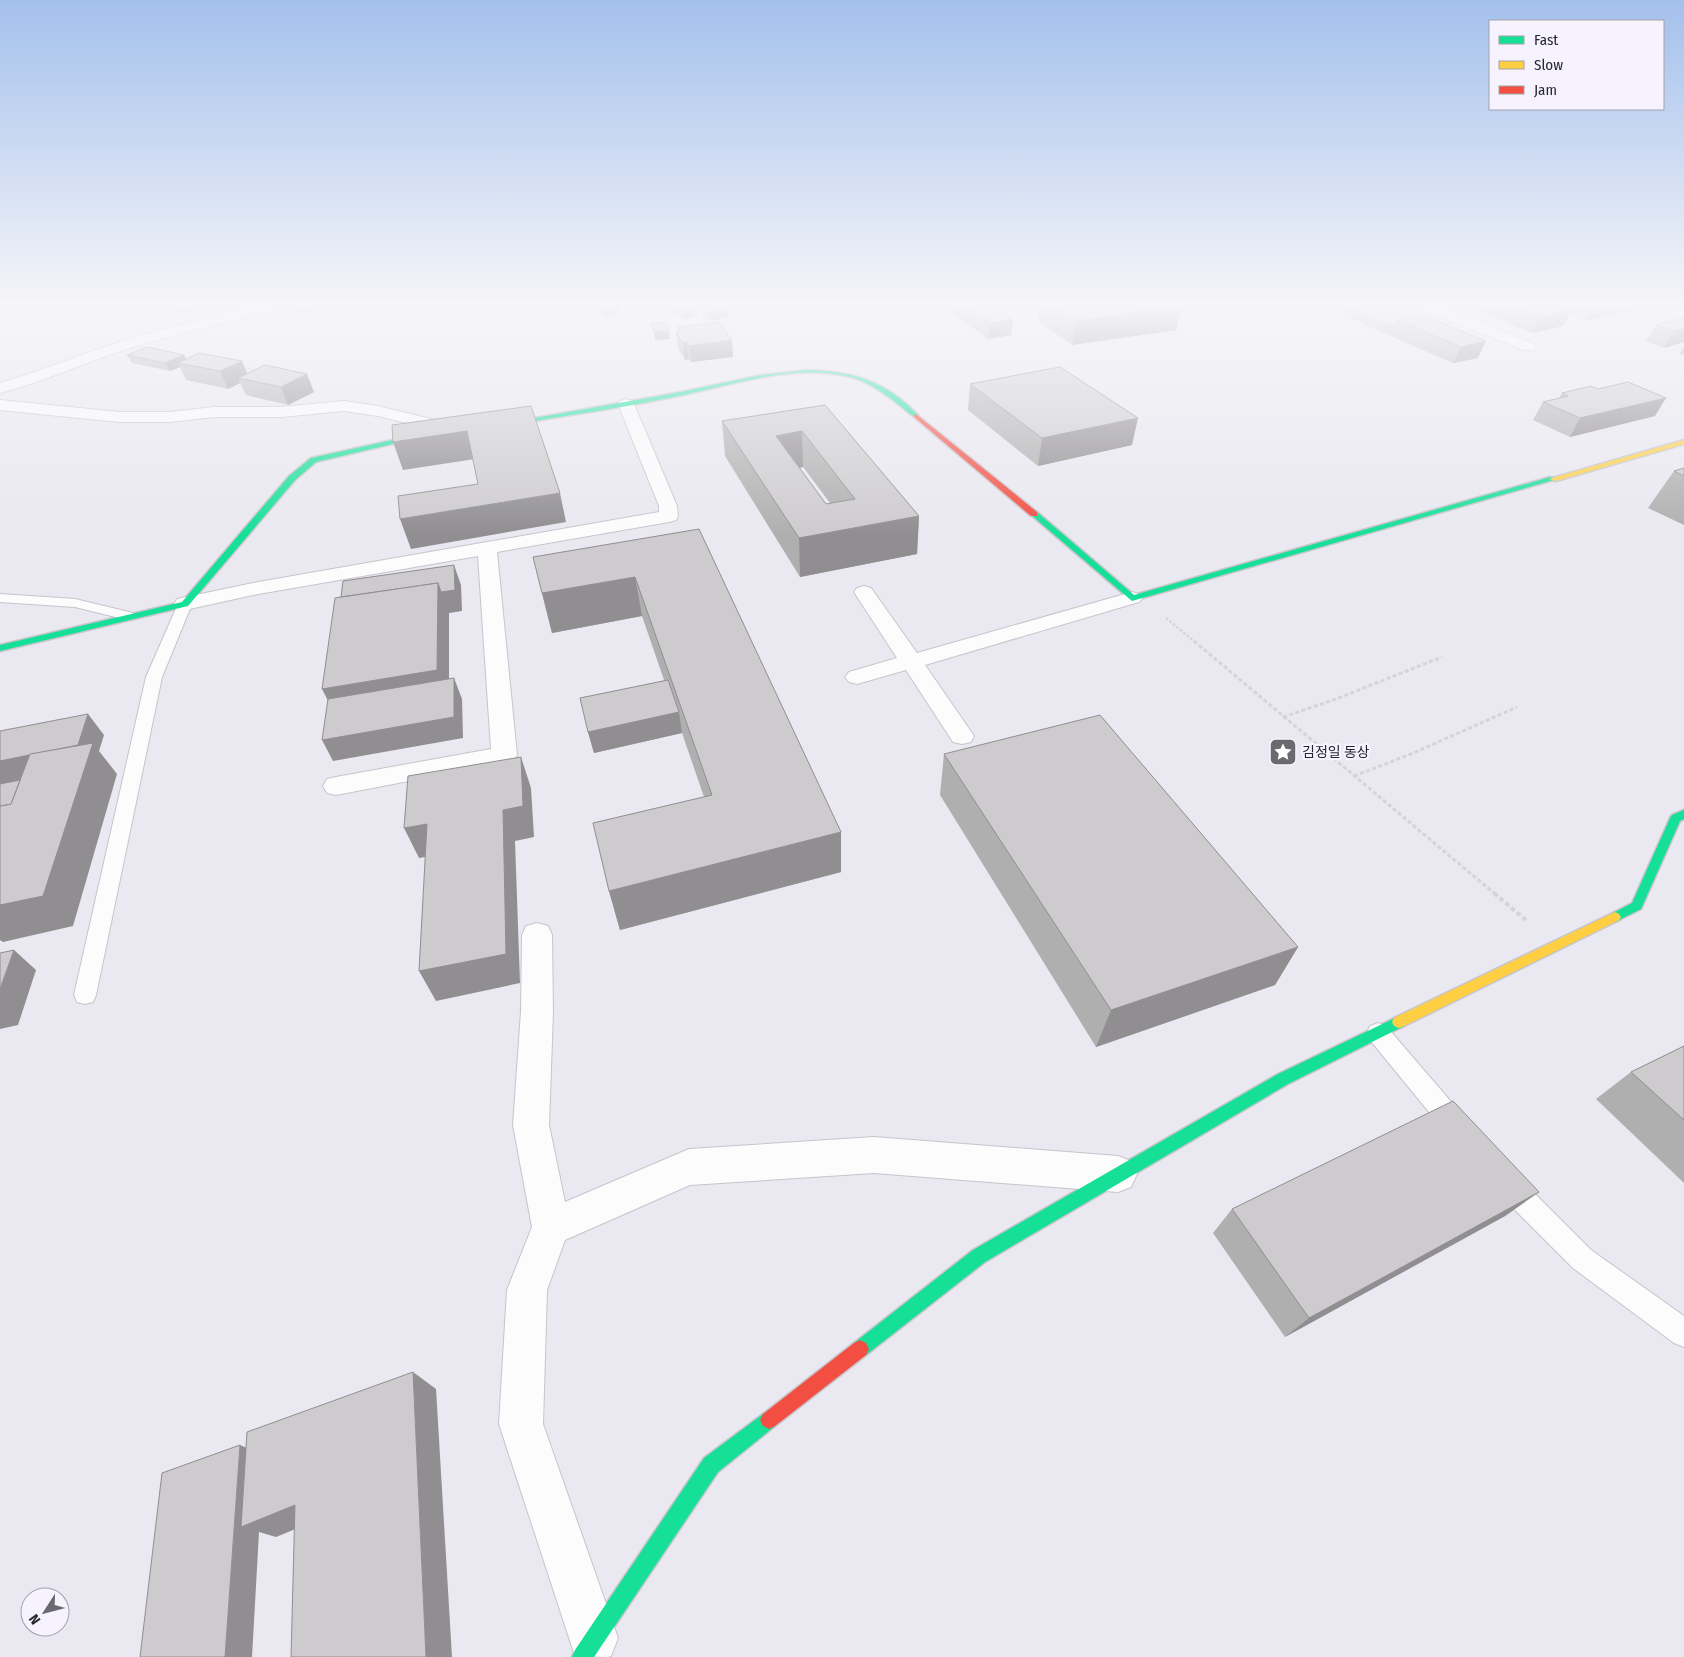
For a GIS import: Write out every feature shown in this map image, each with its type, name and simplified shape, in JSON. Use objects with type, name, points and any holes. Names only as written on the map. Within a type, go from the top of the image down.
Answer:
[{"type":"street","points":[[0,388],[22,380]]},
{"type":"street","points":[[482,428],[626,404],[749,380]]},
{"type":"street","points":[[860,380],[884,391],[1136,597]]},
{"type":"street","points":[[0,648],[128,616],[252,589],[669,516],[668,506],[626,404]]},
{"type":"street","points":[[0,406],[119,418],[214,412],[281,412],[344,406],[378,411],[425,422],[450,433]]},
{"type":"street","points":[[185,604],[292,478],[314,460],[397,441],[450,433]]},
{"type":"street","points":[[857,677],[1684,442]]},
{"type":"street","points":[[336,786],[504,755],[487,548]]},
{"type":"street","points":[[864,592],[962,736]]},
{"type":"street","points":[[587,1648],[711,1465],[979,1256],[1283,1079],[1637,906],[1676,818],[1684,814]]},
{"type":"street","points":[[537,935],[537,1012],[531,1125],[550,1227],[527,1290],[521,1424],[587,1648]]},
{"type":"street","points":[[550,1227],[689,1166],[874,1155],[1118,1174]]},
{"type":"lane","points":[[0,598],[75,603],[128,616]]},
{"type":"lane","points":[[85,995],[154,677],[185,604]]},
{"type":"lane","points":[[1378,1033],[1474,1147]]},
{"type":"lane","points":[[1493,1170],[1582,1259],[1684,1333]]},
{"type":"path","points":[[1136,597],[1283,717],[1556,946]]},
{"type":"path","points":[[1283,717],[1336,699],[1442,657]]},
{"type":"path","points":[[1354,776],[1411,754],[1517,707]]},
{"type":"building","points":[[249,380],[294,380],[281,387]]},
{"type":"building","points":[[989,380],[1080,380],[1138,418],[1042,438],[970,384]]},
{"type":"building","points":[[1628,382],[1666,398],[1580,418],[1543,402],[1568,396],[1562,393],[1591,386],[1598,389]]},
{"type":"building","points":[[825,405],[919,516],[799,538],[722,421]],"holes":[[[802,431],[855,499],[826,504],[776,436]]]},
{"type":"building","points":[[531,406],[560,493],[400,519],[398,496],[478,484],[467,431],[393,442],[392,425]]},
{"type":"building","points":[[1684,468],[1684,476],[1674,471]]},
{"type":"building","points":[[699,529],[841,832],[609,891],[593,823],[712,795],[635,577],[542,593],[533,557]]},
{"type":"building","points":[[454,565],[455,590],[441,592],[438,583],[341,597],[343,581]]},
{"type":"building","points":[[438,583],[437,670],[322,689],[335,598]]},
{"type":"building","points":[[454,678],[454,717],[322,740],[328,699]]},
{"type":"building","points":[[668,680],[679,712],[588,732],[580,698]]},
{"type":"building","points":[[88,714],[78,745],[0,761],[0,731]]},
{"type":"building","points":[[1100,715],[1298,947],[1111,1010],[944,754]]},
{"type":"building","points":[[93,743],[43,896],[0,905],[0,806],[11,804],[30,754]]},
{"type":"building","points":[[521,757],[523,806],[503,810],[506,954],[419,971],[427,824],[404,828],[408,776]]},
{"type":"building","points":[[20,780],[11,804],[0,806],[0,784]]},
{"type":"building","points":[[14,950],[0,989],[0,953]]},
{"type":"building","points":[[1684,1046],[1684,1120],[1631,1072]]},
{"type":"building","points":[[1453,1101],[1539,1192],[1309,1318],[1232,1209]]},
{"type":"building","points":[[413,1372],[426,1657],[291,1657],[295,1505],[241,1527],[247,1432]]},
{"type":"building","points":[[240,1445],[225,1657],[140,1657],[162,1473]]},
{"type":"traffic: fast","points":[[498,425],[675,395],[743,380]]},
{"type":"traffic: fast","points":[[864,380],[884,391],[916,416]]},
{"type":"traffic: fast","points":[[0,648],[185,604],[292,478],[314,460],[397,441],[429,436]]},
{"type":"traffic: fast","points":[[1034,514],[1132,598],[1553,479]]},
{"type":"traffic: fast","points":[[1615,917],[1637,906],[1676,818],[1684,814]]},
{"type":"traffic: fast","points":[[860,1349],[979,1256],[1283,1079],[1399,1022]]},
{"type":"traffic: fast","points":[[582,1657],[711,1465],[769,1420]]},
{"type":"traffic: slow","points":[[1553,479],[1684,442]]},
{"type":"traffic: slow","points":[[1399,1022],[1615,917]]},
{"type":"traffic: jam","points":[[916,416],[1034,514]]},
{"type":"traffic: jam","points":[[769,1420],[860,1349]]},
{"type":"place","name":"김정일 동상","points":[[1283,752]]}]
